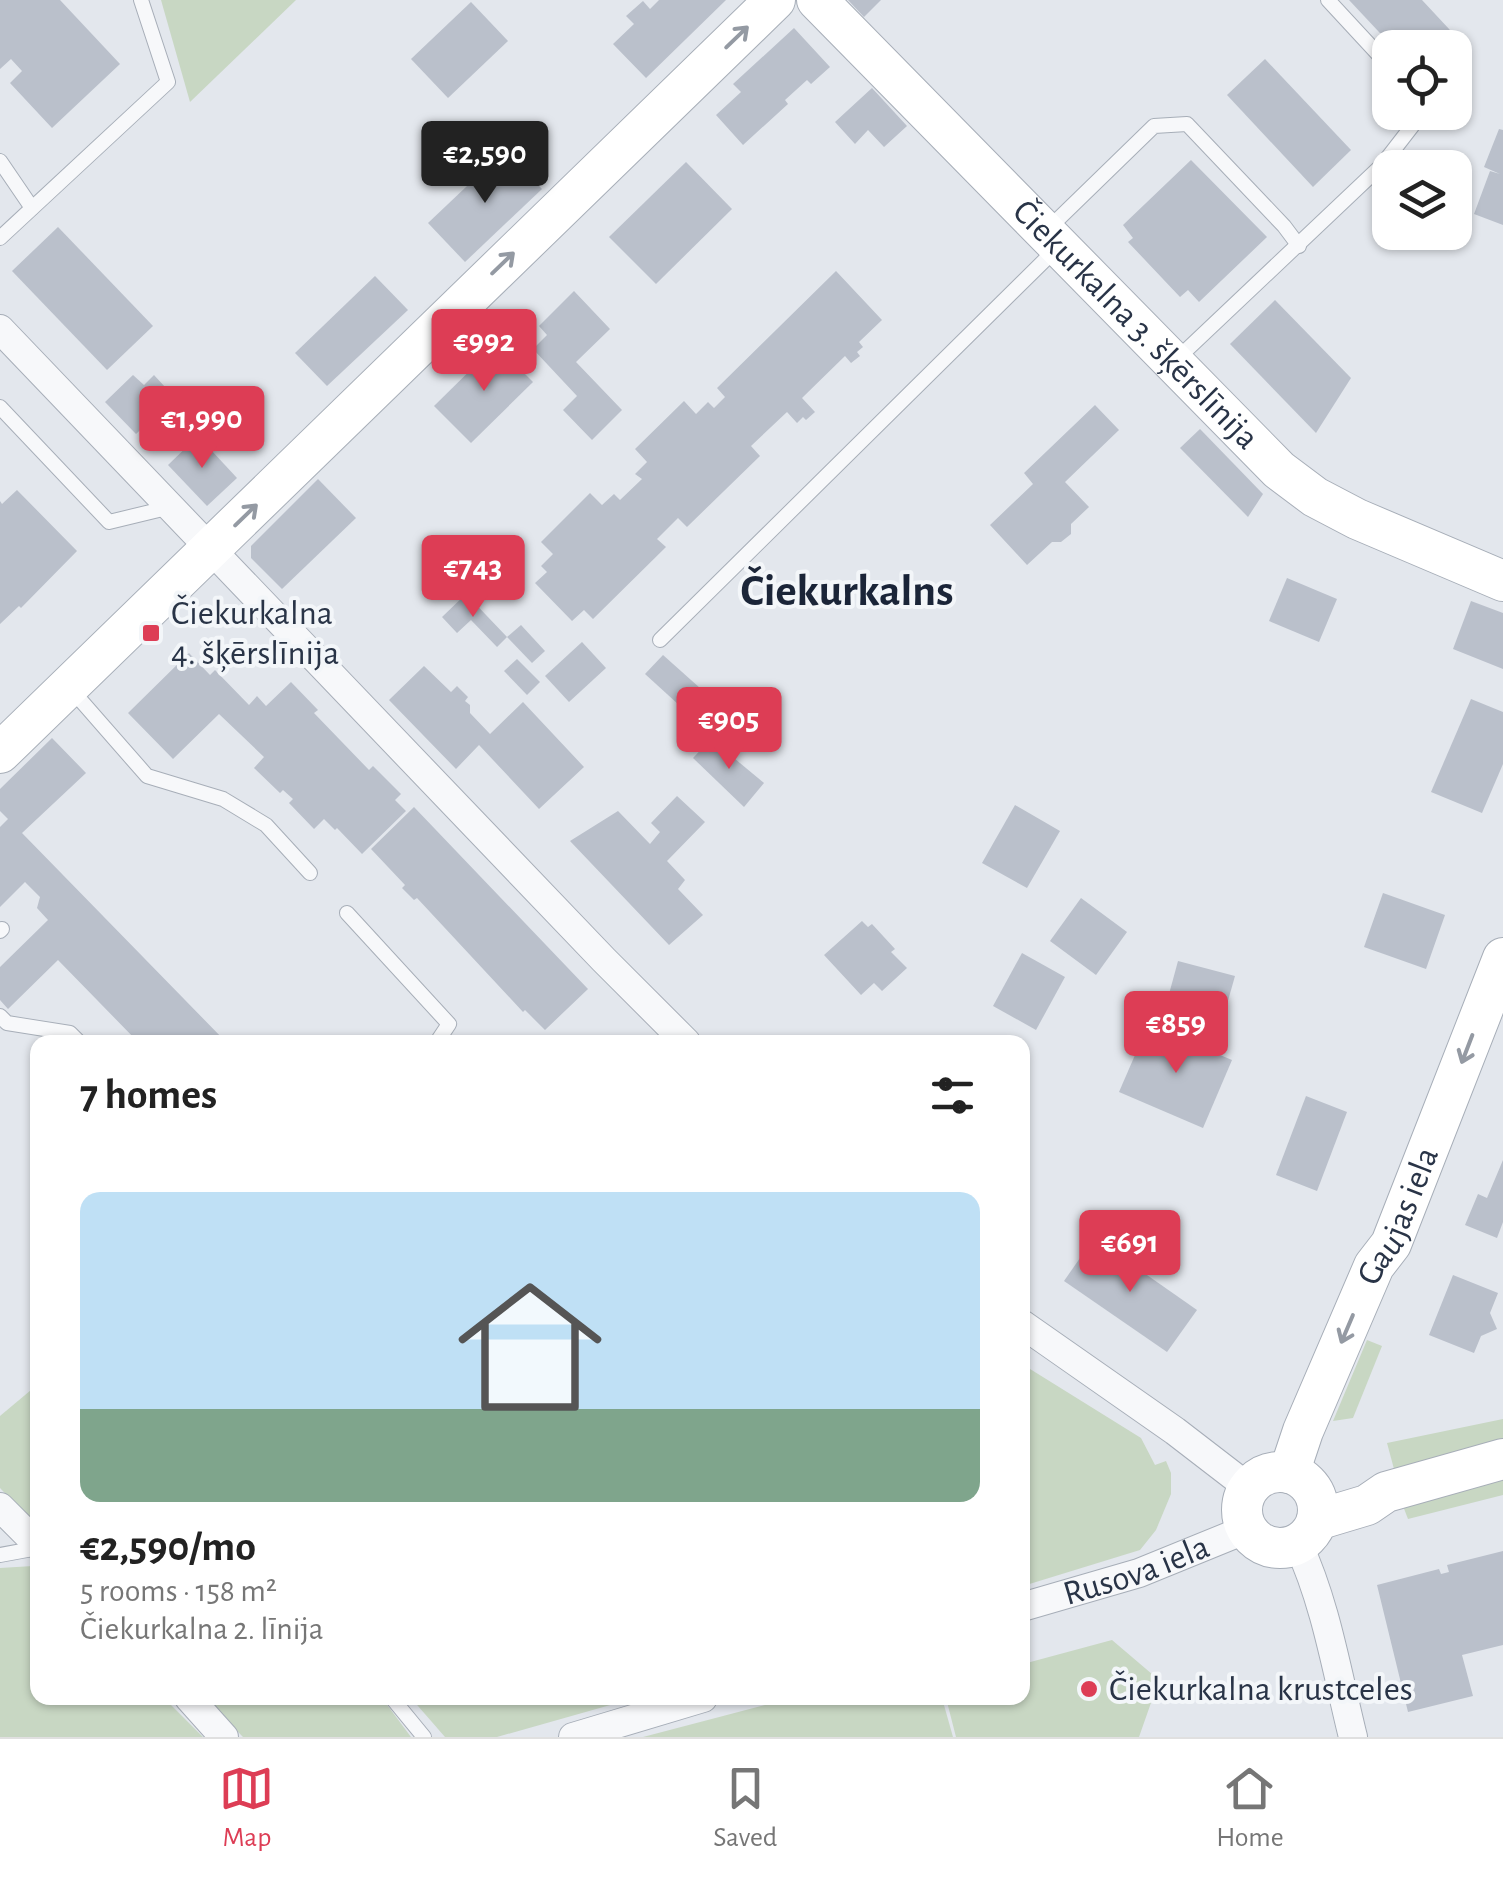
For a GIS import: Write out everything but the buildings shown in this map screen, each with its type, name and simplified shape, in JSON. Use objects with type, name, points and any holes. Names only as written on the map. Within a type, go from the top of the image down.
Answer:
[{"type":"street","points":[[0,753],[775,0]]},
{"type":"street","name":"Čiekurkalna 3. šķērslīnija","points":[[817,0],[1279,470],[1314,498],[1356,519],[1503,581]]},
{"type":"street","points":[[0,329],[679,1035]]},
{"type":"street","name":"Gaujas iela","points":[[1304,1507],[1303,1431],[1374,1266],[1392,1244],[1503,958]]},
{"type":"street","points":[[1030,1330],[1249,1488]]},
{"type":"street","points":[[1304,1507],[1368,1505],[1386,1492],[1503,1458]]},
{"type":"street","points":[[1304,1507],[1288,1547],[1260,1543],[1242,1519],[1241,1508],[1249,1488],[1267,1474],[1278,1472],[1304,1507],[1307,1563],[1354,1737]]},
{"type":"street","points":[[0,1508],[30,1538]]},
{"type":"street","name":"Rusova iela","points":[[1030,1605],[1139,1573],[1247,1529]]},
{"type":"street","points":[[195,1705],[224,1737]]},
{"type":"street","points":[[573,1737],[680,1705]]},
{"type":"lane","points":[[0,238],[168,82],[141,0]]},
{"type":"lane","points":[[1328,0],[1372,48]]},
{"type":"lane","points":[[660,640],[1053,238],[1154,126],[1187,124],[1299,246]]},
{"type":"lane","points":[[1173,363],[1382,165],[1409,130]]},
{"type":"lane","points":[[0,161],[32,208]]},
{"type":"lane","points":[[0,407],[109,522],[172,508]]},
{"type":"lane","points":[[69,687],[147,776],[223,798],[266,824],[310,873]]},
{"type":"lane","points":[[347,913],[449,1024],[442,1035]]},
{"type":"lane","points":[[0,1016],[7,1023],[72,1035]]},
{"type":"lane","points":[[0,1555],[30,1548]]},
{"type":"lane","points":[[398,1705],[424,1737]]},
{"type":"green space","points":[[161,0],[296,0],[190,102]]},
{"type":"green space","points":[[1367,1340],[1382,1346],[1353,1418],[1333,1421]]},
{"type":"green space","points":[[1030,1369],[1141,1438],[1155,1465],[1166,1461],[1171,1473],[1171,1494],[1156,1530],[1140,1550],[1030,1584]]},
{"type":"green space","points":[[30,1391],[30,1520],[0,1488],[0,1416]]},
{"type":"green space","points":[[1503,1419],[1503,1440],[1394,1469],[1387,1443]]},
{"type":"green space","points":[[1503,1479],[1503,1495],[1408,1519],[1403,1506]]},
{"type":"green space","points":[[30,1566],[30,1705],[171,1705],[203,1737],[0,1737],[0,1568]]},
{"type":"green space","name":"Čiekurkalna krustceles","points":[[1112,1640],[1159,1680],[1139,1737],[956,1737],[948,1705],[1030,1705],[1030,1662]]},
{"type":"green space","points":[[212,1705],[387,1705],[411,1737],[243,1737]]},
{"type":"green space","points":[[417,1705],[610,1705],[497,1737],[445,1737]]},
{"type":"green space","points":[[765,1705],[944,1705],[953,1737],[643,1737]]},
{"type":"place","name":"Čiekurkalna 4. šķērslīnija","points":[[151,633]]},
{"type":"place","name":"Čiekurkalna krustceles","points":[[1089,1689]]},
{"type":"district","name":"Čiekurkalns","points":[[847,591]]}]
